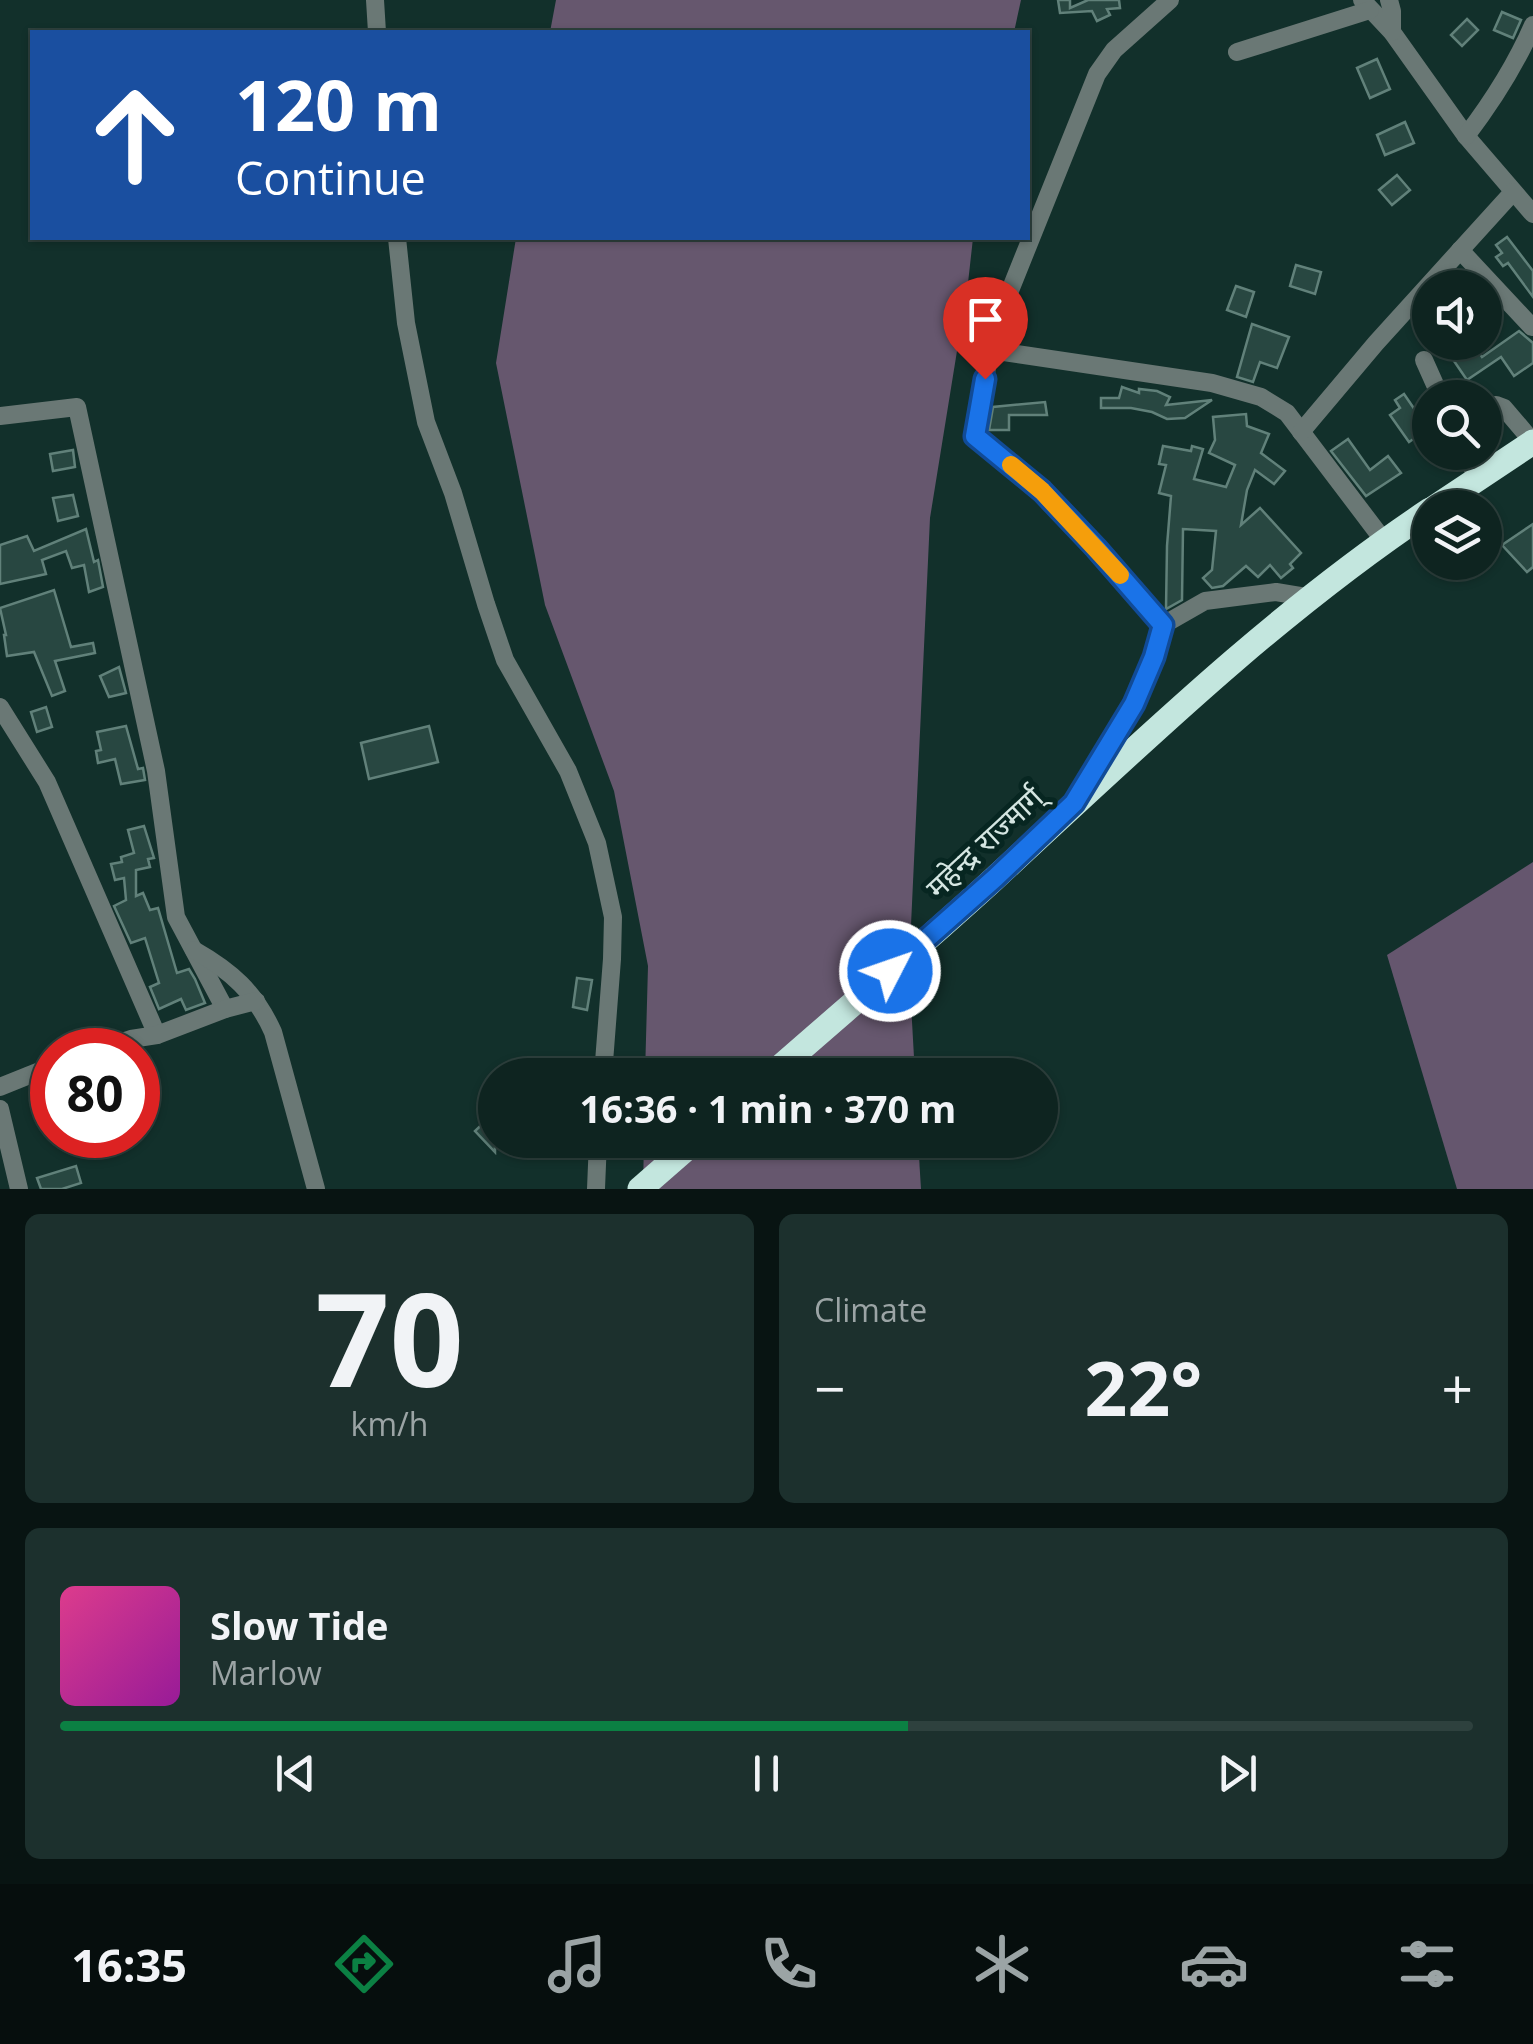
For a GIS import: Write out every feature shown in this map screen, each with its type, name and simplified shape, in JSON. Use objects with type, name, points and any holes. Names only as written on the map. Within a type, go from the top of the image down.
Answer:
[{"type":"highway","name":"महेन्द्र राज्मार्ग्","points":[[1461,490],[1533,442]]},
{"type":"highway","name":"महेन्द्र राज्मार्ग्","points":[[790,1058],[949,919],[1208,681],[1412,522]]},
{"type":"highway","points":[[640,1189],[675,1158]]},
{"type":"street","points":[[374,0],[377,30]]},
{"type":"street","points":[[1030,239],[1097,74],[1114,50],[1170,0]]},
{"type":"street","points":[[1392,32],[1396,4]]},
{"type":"street","points":[[1237,52],[1366,5],[1392,32],[1466,136],[1533,214]]},
{"type":"street","points":[[1466,136],[1523,47],[1533,24]]},
{"type":"street","points":[[1301,432],[1513,192]]},
{"type":"street","points":[[396,240],[406,323],[426,422],[454,492],[486,604],[505,660],[568,772],[597,843],[612,917],[604,1058]]},
{"type":"street","points":[[1030,240],[990,350],[975,436],[1042,491],[1163,625]]},
{"type":"street","points":[[1460,250],[1532,327]]},
{"type":"street","points":[[990,350],[1212,384],[1262,397],[1287,413],[1384,541]]},
{"type":"street","points":[[1424,360],[1433,380]]},
{"type":"street","points":[[0,416],[78,407],[156,771],[176,916],[225,1009]]},
{"type":"street","points":[[1502,407],[1533,442]]},
{"type":"street","points":[[1472,470],[1476,480]]},
{"type":"street","points":[[1074,803],[1134,704],[1163,625],[1205,601],[1276,592],[1312,598]]},
{"type":"street","points":[[0,707],[47,782],[154,1028]]},
{"type":"street","points":[[193,950],[215,962],[256,1001],[272,1032],[316,1189]]},
{"type":"street","points":[[160,1034],[256,1001]]},
{"type":"street","points":[[0,1087],[30,1075]]},
{"type":"street","points":[[0,1110],[19,1189]]},
{"type":"street","points":[[596,1189],[597,1158]]},
{"type":"shaded area","points":[[556,0],[1021,0],[1014,30],[550,30]]},
{"type":"shaded area","points":[[516,240],[973,240],[930,518],[909,968],[914,1058],[645,1058],[648,966],[614,791],[545,605],[496,363]]},
{"type":"shaded area","points":[[1533,862],[1533,1189],[1457,1189],[1387,955]]},
{"type":"shaded area","points":[[644,1158],[919,1158],[921,1189],[643,1189]]},
{"type":"building","points":[[1058,0],[1070,0],[1070,8],[1088,0],[1119,0],[1120,8],[1107,9],[1110,15],[1097,21],[1092,11],[1060,13]]},
{"type":"building","points":[[1502,12],[1521,20],[1513,38],[1494,30]]},
{"type":"building","points":[[1467,19],[1478,30],[1462,46],[1451,35]]},
{"type":"building","points":[[1377,59],[1390,89],[1370,98],[1357,68]]},
{"type":"building","points":[[1405,122],[1414,143],[1385,155],[1377,135]]},
{"type":"building","points":[[1397,175],[1410,190],[1392,205],[1379,190]]},
{"type":"building","points":[[1507,237],[1533,271],[1533,297],[1508,263],[1503,266],[1496,257],[1502,253],[1496,245]]},
{"type":"building","points":[[1296,265],[1321,272],[1315,294],[1290,286]]},
{"type":"building","points":[[1236,286],[1254,292],[1246,317],[1227,310]]},
{"type":"building","points":[[1252,324],[1289,337],[1277,368],[1260,362],[1253,382],[1237,377]]},
{"type":"building","points":[[1519,331],[1533,343],[1533,363],[1514,376],[1502,358],[1502,343]]},
{"type":"building","points":[[1453,360],[1497,360],[1467,380]]},
{"type":"building","points":[[1122,387],[1139,393],[1139,389],[1157,391],[1170,397],[1166,405],[1212,400],[1185,418],[1167,419],[1131,408],[1101,408],[1101,398],[1119,398]]},
{"type":"building","points":[[1404,394],[1412,406],[1409,442],[1390,415],[1400,408],[1395,400]]},
{"type":"building","points":[[1045,402],[1047,415],[1009,415],[1009,430],[989,430],[993,407]]},
{"type":"building","points":[[1246,414],[1247,426],[1269,434],[1261,453],[1285,471],[1274,484],[1255,470],[1241,525],[1260,508],[1301,553],[1290,564],[1293,568],[1281,578],[1270,565],[1258,577],[1246,566],[1223,586],[1212,588],[1203,578],[1212,570],[1216,531],[1183,529],[1182,600],[1166,609],[1171,496],[1159,493],[1166,465],[1159,464],[1163,446],[1203,449],[1194,479],[1226,487],[1235,465],[1209,453],[1215,440],[1213,417]]},
{"type":"building","points":[[1348,439],[1370,470],[1388,456],[1401,473],[1366,496],[1331,451]]},
{"type":"building","points":[[73,450],[75,467],[53,471],[50,454]]},
{"type":"building","points":[[73,495],[78,516],[58,521],[53,498]]},
{"type":"building","points":[[1533,524],[1533,567],[1527,572],[1502,545]]},
{"type":"building","points":[[86,529],[103,587],[89,592],[84,565],[72,568],[66,551],[42,560],[46,574],[0,584],[0,545],[27,536],[34,551]]},
{"type":"building","points":[[54,590],[71,647],[93,643],[95,653],[55,661],[65,691],[52,696],[34,652],[7,656],[0,608]]},
{"type":"building","points":[[119,667],[126,693],[109,697],[100,676]]},
{"type":"building","points":[[46,707],[52,727],[37,732],[31,712]]},
{"type":"building","points":[[126,726],[145,780],[121,784],[115,759],[98,763],[96,751],[101,750],[97,732]]},
{"type":"building","points":[[429,726],[438,762],[369,779],[361,743]]},
{"type":"building","points":[[144,826],[154,858],[148,859],[150,867],[136,870],[136,896],[143,893],[150,910],[158,908],[177,973],[189,969],[195,979],[205,1003],[186,1010],[181,999],[159,1009],[150,987],[159,983],[145,938],[131,943],[114,906],[126,900],[124,878],[115,880],[111,864],[134,853],[128,830]]},
{"type":"building","points":[[577,978],[592,980],[587,1010],[573,1007]]},
{"type":"building","points":[[76,1166],[81,1183],[62,1189],[41,1189],[37,1178]]},
{"type":"slow traffic","points":[[1011,465],[1042,491],[1120,575]]},
{"type":"route","points":[[890,971],[1074,803],[1134,704],[1163,625],[1042,491],[975,436],[985,379]]}]
